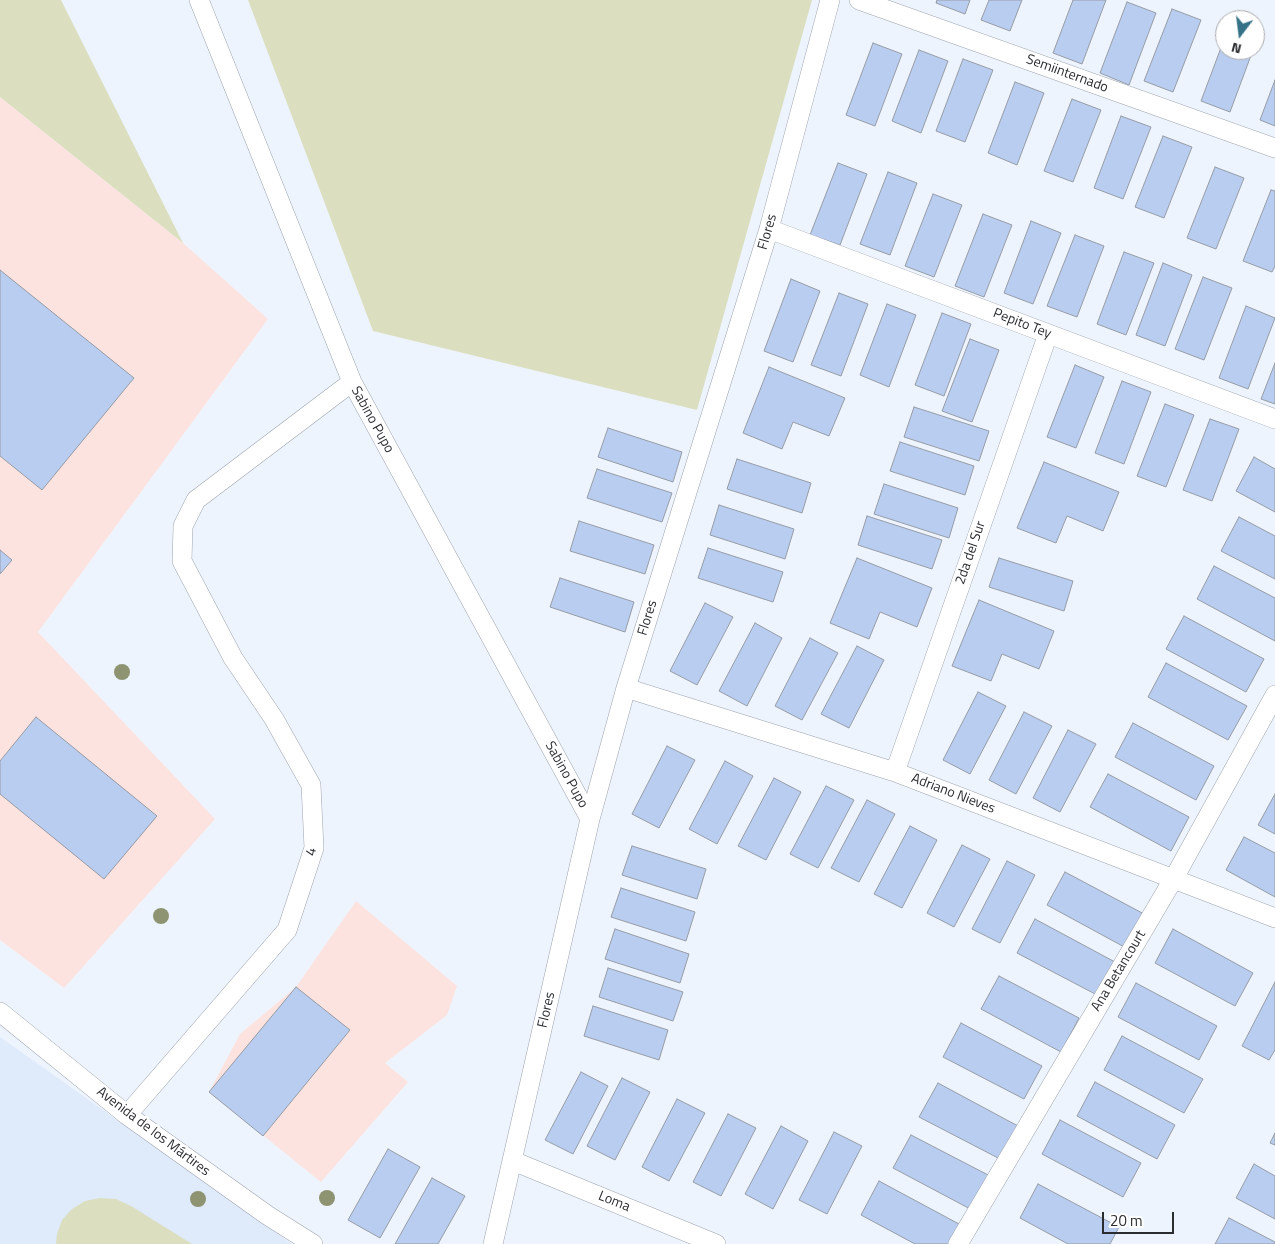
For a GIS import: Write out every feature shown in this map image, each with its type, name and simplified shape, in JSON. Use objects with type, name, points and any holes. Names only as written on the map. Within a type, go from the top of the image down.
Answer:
[{"type":"street","name":"Sabino Pupo","points":[[199,0],[352,382],[590,819]]},
{"type":"street","name":"Flores","points":[[494,1244],[590,819],[626,688],[769,230],[830,0]]},
{"type":"street","name":"Semiinternado","points":[[859,0],[1275,148]]},
{"type":"street","name":"Pepito Tey","points":[[769,230],[1275,419]]},
{"type":"street","name":"2da del Sur","points":[[895,772],[1048,334]]},
{"type":"street","name":"4","points":[[127,1115],[287,930],[314,848],[311,785],[274,719],[233,658],[182,560],[183,526],[196,500],[352,382]]},
{"type":"street","name":"Adriano Nieves","points":[[626,688],[895,772],[1275,918]]},
{"type":"street","name":"Ana Betancourt","points":[[958,1244],[1174,878],[1275,695]]},
{"type":"street","name":"Avenida de los Mártires","points":[[0,1012],[127,1115],[267,1215],[313,1244]]},
{"type":"street","name":"Loma","points":[[513,1161],[716,1244]]},
{"type":"shaded area","points":[[0,97],[183,243],[268,319],[38,632],[215,819],[64,988],[0,940]]},
{"type":"shaded area","points":[[356,901],[457,986],[447,1015],[385,1063],[408,1082],[321,1182],[209,1092],[240,1034],[296,987]]},
{"type":"shaded area","points":[[0,1037],[292,1244],[0,1244]]},
{"type":"green space","points":[[0,0],[61,0],[183,243],[0,97]]},
{"type":"green space","points":[[248,0],[812,0],[697,410],[373,331]]},
{"type":"green space","points":[[100,1198],[116,1199],[131,1206],[192,1244],[56,1244],[62,1220],[72,1209],[85,1201]]},
{"type":"building","points":[[937,0],[970,0],[965,14],[936,3]]},
{"type":"building","points":[[989,0],[1022,0],[1010,31],[981,20]]},
{"type":"building","points":[[1073,0],[1106,0],[1082,64],[1053,53]]},
{"type":"building","points":[[1127,2],[1156,13],[1129,85],[1100,73]]},
{"type":"building","points":[[1172,9],[1201,20],[1173,92],[1144,81]]},
{"type":"building","points":[[873,43],[902,54],[875,126],[846,115]]},
{"type":"building","points":[[919,50],[948,61],[921,133],[892,121]]},
{"type":"building","points":[[963,59],[993,70],[965,142],[936,131]]},
{"type":"building","points":[[1216,60],[1249,60],[1230,112],[1201,101]]},
{"type":"building","points":[[1275,80],[1275,126],[1260,120]]},
{"type":"building","points":[[1015,82],[1044,93],[1017,165],[988,153]]},
{"type":"building","points":[[1072,99],[1101,110],[1073,182],[1044,171]]},
{"type":"building","points":[[1121,116],[1151,127],[1123,199],[1094,188]]},
{"type":"building","points":[[1163,136],[1192,147],[1164,218],[1135,207]]},
{"type":"building","points":[[838,163],[867,174],[840,245],[810,235]]},
{"type":"building","points":[[1215,167],[1244,178],[1216,249],[1187,238]]},
{"type":"building","points":[[888,172],[917,183],[890,255],[860,244]]},
{"type":"building","points":[[1271,190],[1275,191],[1275,266],[1272,272],[1243,261]]},
{"type":"building","points":[[933,194],[962,205],[934,277],[905,266]]},
{"type":"building","points":[[983,214],[1012,225],[984,297],[955,286]]},
{"type":"building","points":[[1031,221],[1061,233],[1033,304],[1004,293]]},
{"type":"building","points":[[1075,235],[1104,246],[1077,317],[1047,306]]},
{"type":"building","points":[[1124,252],[1154,263],[1126,335],[1097,324]]},
{"type":"building","points":[[1163,263],[1192,275],[1165,346],[1136,335]]},
{"type":"building","points":[[0,270],[134,378],[42,490],[0,456]]},
{"type":"building","points":[[1203,277],[1232,288],[1204,360],[1175,349]]},
{"type":"building","points":[[791,279],[820,291],[793,362],[764,351]]},
{"type":"building","points":[[839,293],[868,304],[841,376],[811,365]]},
{"type":"building","points":[[887,304],[916,315],[889,387],[860,375]]},
{"type":"building","points":[[1246,306],[1275,318],[1248,389],[1219,378]]},
{"type":"building","points":[[942,313],[971,324],[944,396],[915,385]]},
{"type":"building","points":[[970,339],[999,350],[972,422],[942,411]]},
{"type":"building","points":[[1275,363],[1275,404],[1261,399]]},
{"type":"building","points":[[1075,365],[1104,377],[1076,448],[1047,437]]},
{"type":"building","points":[[769,367],[845,398],[829,436],[793,422],[782,449],[743,433]]},
{"type":"building","points":[[1122,381],[1151,392],[1124,464],[1095,453]]},
{"type":"building","points":[[1165,404],[1194,415],[1166,487],[1137,476]]},
{"type":"building","points":[[914,407],[989,431],[979,461],[904,437]]},
{"type":"building","points":[[1210,419],[1239,429],[1212,501],[1183,490]]},
{"type":"building","points":[[608,428],[682,452],[673,482],[598,457]]},
{"type":"building","points":[[900,442],[974,466],[965,495],[890,471]]},
{"type":"building","points":[[1254,457],[1275,469],[1275,512],[1236,491]]},
{"type":"building","points":[[737,459],[811,483],[802,513],[727,489]]},
{"type":"building","points":[[1044,462],[1119,492],[1103,531],[1067,516],[1056,543],[1017,528]]},
{"type":"building","points":[[597,469],[672,493],[662,522],[587,498]]},
{"type":"building","points":[[884,484],[958,508],[949,538],[874,514]]},
{"type":"building","points":[[719,505],[794,529],[785,559],[710,535]]},
{"type":"building","points":[[867,516],[942,540],[932,569],[858,545]]},
{"type":"building","points":[[1239,517],[1275,536],[1275,579],[1221,551]]},
{"type":"building","points":[[579,521],[654,545],[645,574],[570,551]]},
{"type":"building","points":[[708,548],[783,572],[773,602],[698,578]]},
{"type":"building","points":[[0,550],[12,560],[0,574]]},
{"type":"building","points":[[857,558],[932,588],[917,627],[880,612],[869,639],[830,623]]},
{"type":"building","points":[[999,558],[1073,581],[1064,611],[989,587]]},
{"type":"building","points":[[1214,566],[1275,598],[1275,641],[1197,599]]},
{"type":"building","points":[[560,578],[634,602],[625,632],[550,607]]},
{"type":"building","points":[[979,600],[1054,631],[1039,669],[1002,654],[991,681],[952,666]]},
{"type":"building","points":[[705,603],[733,617],[697,685],[670,671]]},
{"type":"building","points":[[1184,616],[1264,659],[1246,692],[1166,649]]},
{"type":"building","points":[[755,623],[782,638],[747,706],[719,691]]},
{"type":"building","points":[[810,638],[838,653],[802,720],[775,706]]},
{"type":"building","points":[[857,646],[884,660],[849,728],[821,714]]},
{"type":"building","points":[[1166,663],[1247,706],[1228,740],[1148,697]]},
{"type":"building","points":[[978,692],[1006,706],[970,774],[943,760]]},
{"type":"building","points":[[1024,712],[1052,726],[1016,794],[989,780]]},
{"type":"building","points":[[36,717],[157,816],[104,879],[0,794],[0,761]]},
{"type":"building","points":[[1133,723],[1214,766],[1196,800],[1115,757]]},
{"type":"building","points":[[1068,730],[1096,744],[1060,812],[1033,798]]},
{"type":"building","points":[[667,746],[695,760],[659,828],[632,814]]},
{"type":"building","points":[[725,761],[753,776],[717,844],[689,829]]},
{"type":"building","points":[[1108,774],[1189,817],[1171,851],[1090,807]]},
{"type":"building","points":[[774,778],[801,792],[766,860],[738,846]]},
{"type":"building","points":[[826,786],[854,800],[818,868],[790,854]]},
{"type":"building","points":[[1275,794],[1275,834],[1258,825]]},
{"type":"building","points":[[867,800],[895,814],[859,882],[831,868]]},
{"type":"building","points":[[910,826],[937,840],[902,908],[874,894]]},
{"type":"building","points":[[1244,837],[1275,853],[1275,897],[1226,870]]},
{"type":"building","points":[[962,845],[990,859],[954,927],[927,913]]},
{"type":"building","points":[[632,846],[706,869],[697,899],[622,875]]},
{"type":"building","points":[[1007,861],[1035,875],[1000,943],[972,929]]},
{"type":"building","points":[[1065,872],[1146,915],[1128,949],[1047,905]]},
{"type":"building","points":[[621,888],[695,912],[686,941],[611,917]]},
{"type":"building","points":[[1035,919],[1115,962],[1097,995],[1017,953]]},
{"type":"building","points":[[615,929],[689,954],[680,983],[605,959]]},
{"type":"building","points":[[1173,929],[1253,973],[1235,1006],[1155,963]]},
{"type":"building","points":[[608,968],[683,992],[673,1021],[599,997]]},
{"type":"building","points":[[999,976],[1079,1018],[1061,1052],[981,1009]]},
{"type":"building","points":[[1275,982],[1275,1050],[1269,1060],[1242,1046]]},
{"type":"building","points":[[1136,983],[1217,1026],[1199,1060],[1118,1017]]},
{"type":"building","points":[[296,987],[350,1030],[263,1136],[209,1092]]},
{"type":"building","points":[[593,1006],[668,1030],[659,1060],[584,1036]]},
{"type":"building","points":[[961,1023],[1042,1066],[1024,1099],[943,1057]]},
{"type":"building","points":[[1122,1036],[1203,1079],[1184,1113],[1104,1070]]},
{"type":"building","points":[[581,1072],[608,1086],[573,1154],[545,1140]]},
{"type":"building","points":[[622,1078],[650,1092],[615,1160],[587,1146]]},
{"type":"building","points":[[1095,1082],[1175,1125],[1157,1159],[1077,1116]]},
{"type":"building","points":[[938,1083],[1018,1126],[1000,1159],[919,1117]]},
{"type":"building","points":[[677,1099],[705,1113],[669,1181],[642,1167]]},
{"type":"building","points":[[728,1114],[756,1128],[721,1196],[693,1182]]},
{"type":"building","points":[[1060,1120],[1141,1163],[1123,1197],[1042,1154]]},
{"type":"building","points":[[781,1126],[808,1141],[773,1209],[745,1194]]},
{"type":"building","points":[[834,1132],[862,1146],[827,1214],[799,1200]]},
{"type":"building","points":[[1275,1133],[1275,1145],[1270,1143]]},
{"type":"building","points":[[911,1135],[992,1177],[974,1211],[893,1168]]},
{"type":"building","points":[[388,1149],[420,1167],[380,1238],[348,1220]]},
{"type":"building","points":[[1254,1164],[1275,1176],[1275,1219],[1236,1198]]},
{"type":"building","points":[[432,1178],[465,1196],[438,1244],[395,1244]]},
{"type":"building","points":[[879,1181],[959,1224],[949,1244],[915,1244],[861,1215]]},
{"type":"building","points":[[1038,1184],[1119,1227],[1110,1244],[1068,1244],[1020,1218]]},
{"type":"building","points":[[1229,1218],[1275,1242],[1275,1244],[1215,1244]]}]
